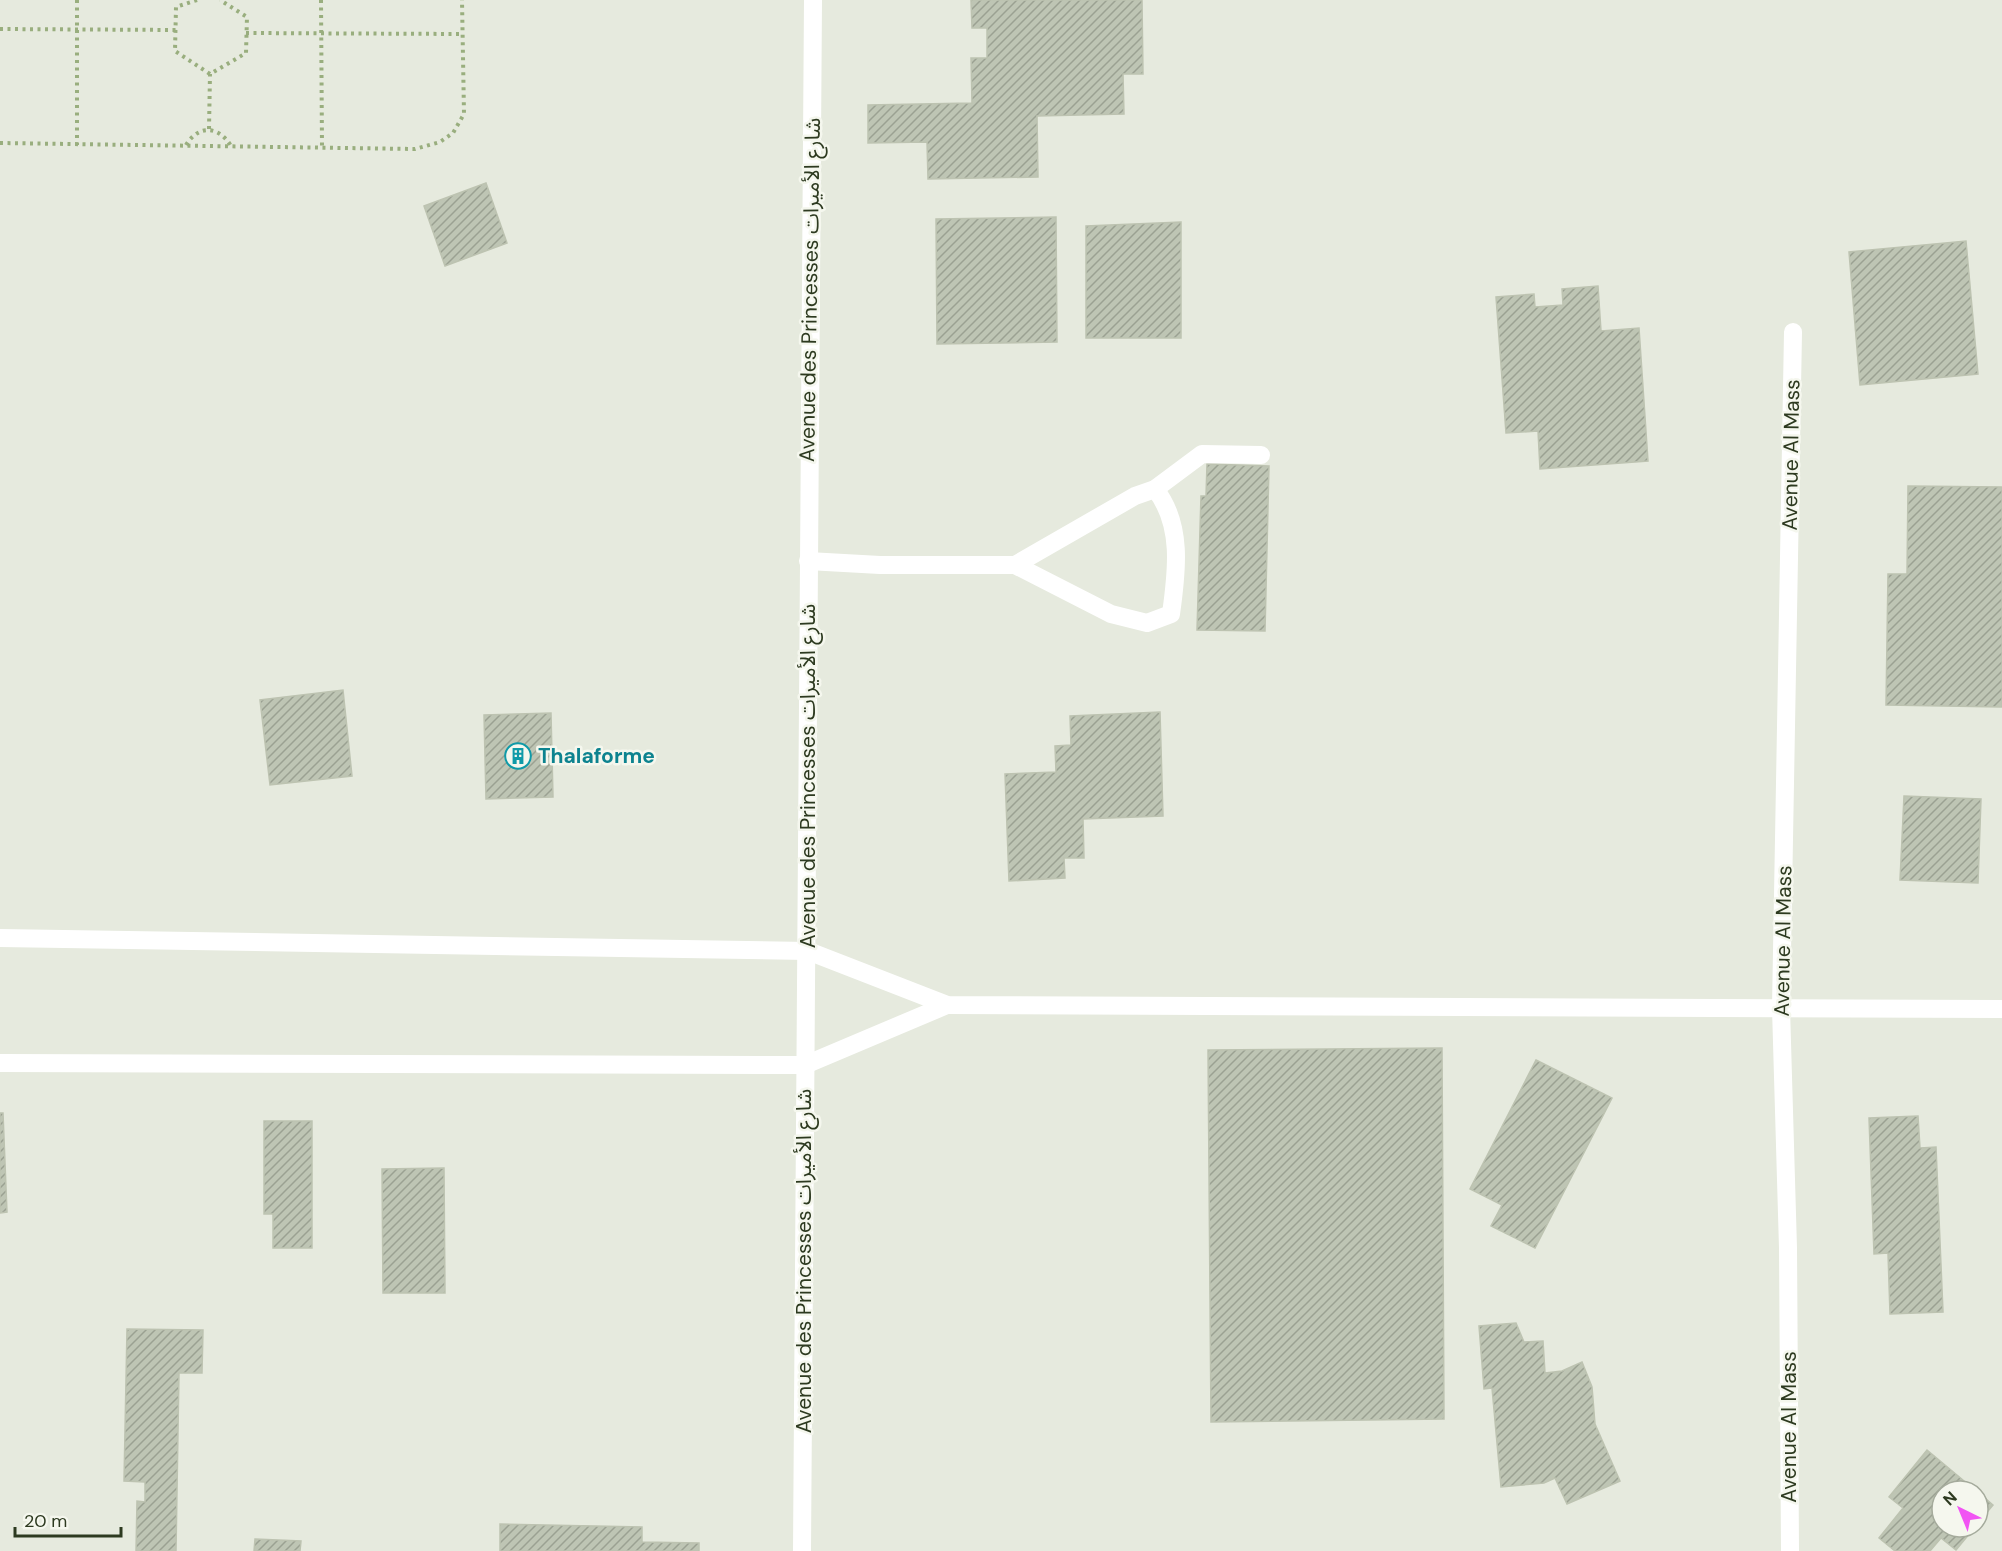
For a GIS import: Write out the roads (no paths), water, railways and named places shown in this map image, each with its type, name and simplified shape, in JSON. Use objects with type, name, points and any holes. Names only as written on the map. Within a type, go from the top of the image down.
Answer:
[{"type":"street","name":"Avenue des Princesses شارع الأميرات","points":[[802,1551],[813,0]]},
{"type":"street","name":"Avenue Al Mass","points":[[1790,1551],[1788,1248],[1781,1008],[1793,332]]},
{"type":"street","points":[[1015,565],[1135,496],[1155,489],[1202,454],[1261,455]]},
{"type":"street","points":[[808,561],[880,565],[1015,565],[1111,614],[1147,623],[1171,614],[1177,571],[1173,525],[1166,503],[1155,489]]},
{"type":"street","points":[[0,938],[808,951],[947,1005],[2002,1009]]},
{"type":"street","points":[[0,1063],[805,1065],[947,1005]]},
{"type":"place","name":"Thalaforme","points":[[518,756]]}]
